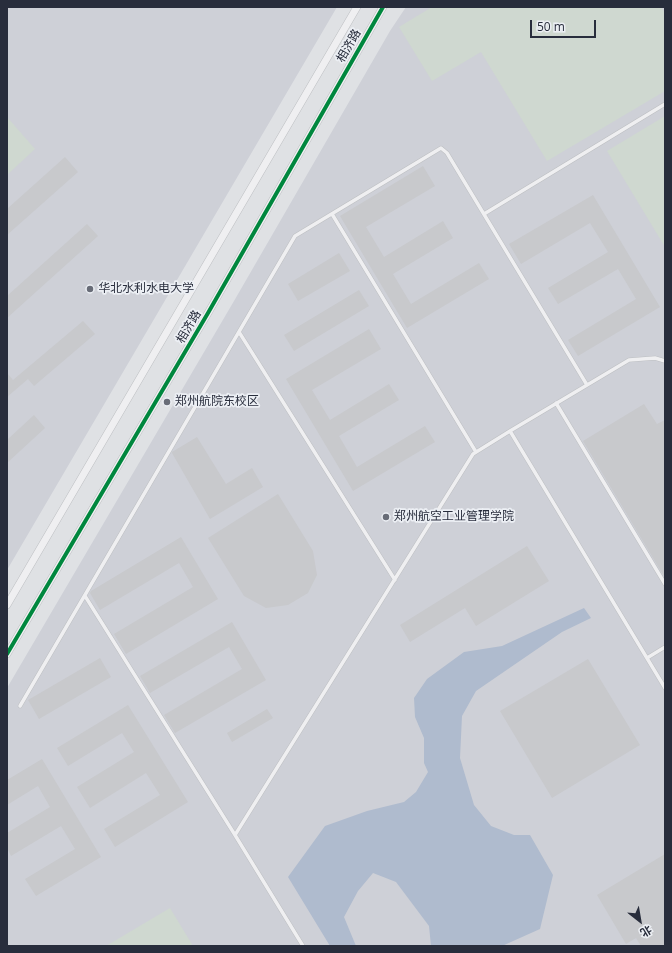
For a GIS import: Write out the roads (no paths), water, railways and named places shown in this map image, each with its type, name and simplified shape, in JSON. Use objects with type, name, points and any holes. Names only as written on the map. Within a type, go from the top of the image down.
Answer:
[{"type":"street","name":"相济路","points":[[7,605],[357,7]]},
{"type":"street","name":"相济路","points":[[7,654],[208,313],[383,7]]},
{"type":"lane","points":[[484,214],[665,104]]},
{"type":"lane","points":[[20,706],[295,236],[441,148],[447,153],[587,385]]},
{"type":"lane","points":[[332,214],[476,452]]},
{"type":"lane","points":[[239,332],[395,580]]},
{"type":"lane","points":[[235,835],[473,454],[629,360],[655,358],[665,362]]},
{"type":"lane","points":[[556,403],[665,584]]},
{"type":"lane","points":[[510,431],[665,688]]},
{"type":"lane","points":[[85,596],[303,946]]},
{"type":"lane","points":[[647,658],[665,647]]},
{"type":"water","points":[[584,608],[591,618],[562,632],[476,691],[462,716],[460,758],[474,805],[491,826],[514,835],[530,835],[553,875],[540,929],[502,946],[431,946],[429,926],[396,882],[373,873],[358,891],[344,917],[356,946],[330,946],[288,877],[325,826],[367,811],[404,802],[416,792],[428,772],[424,763],[424,738],[415,717],[414,698],[427,679],[464,652],[502,646]]},
{"type":"place","name":"华北水利水电大学","points":[[90,289]]},
{"type":"place","name":"郑州航院东校区","points":[[167,402]]},
{"type":"place","name":"郑州航空工业管理学院","points":[[386,517]]}]
